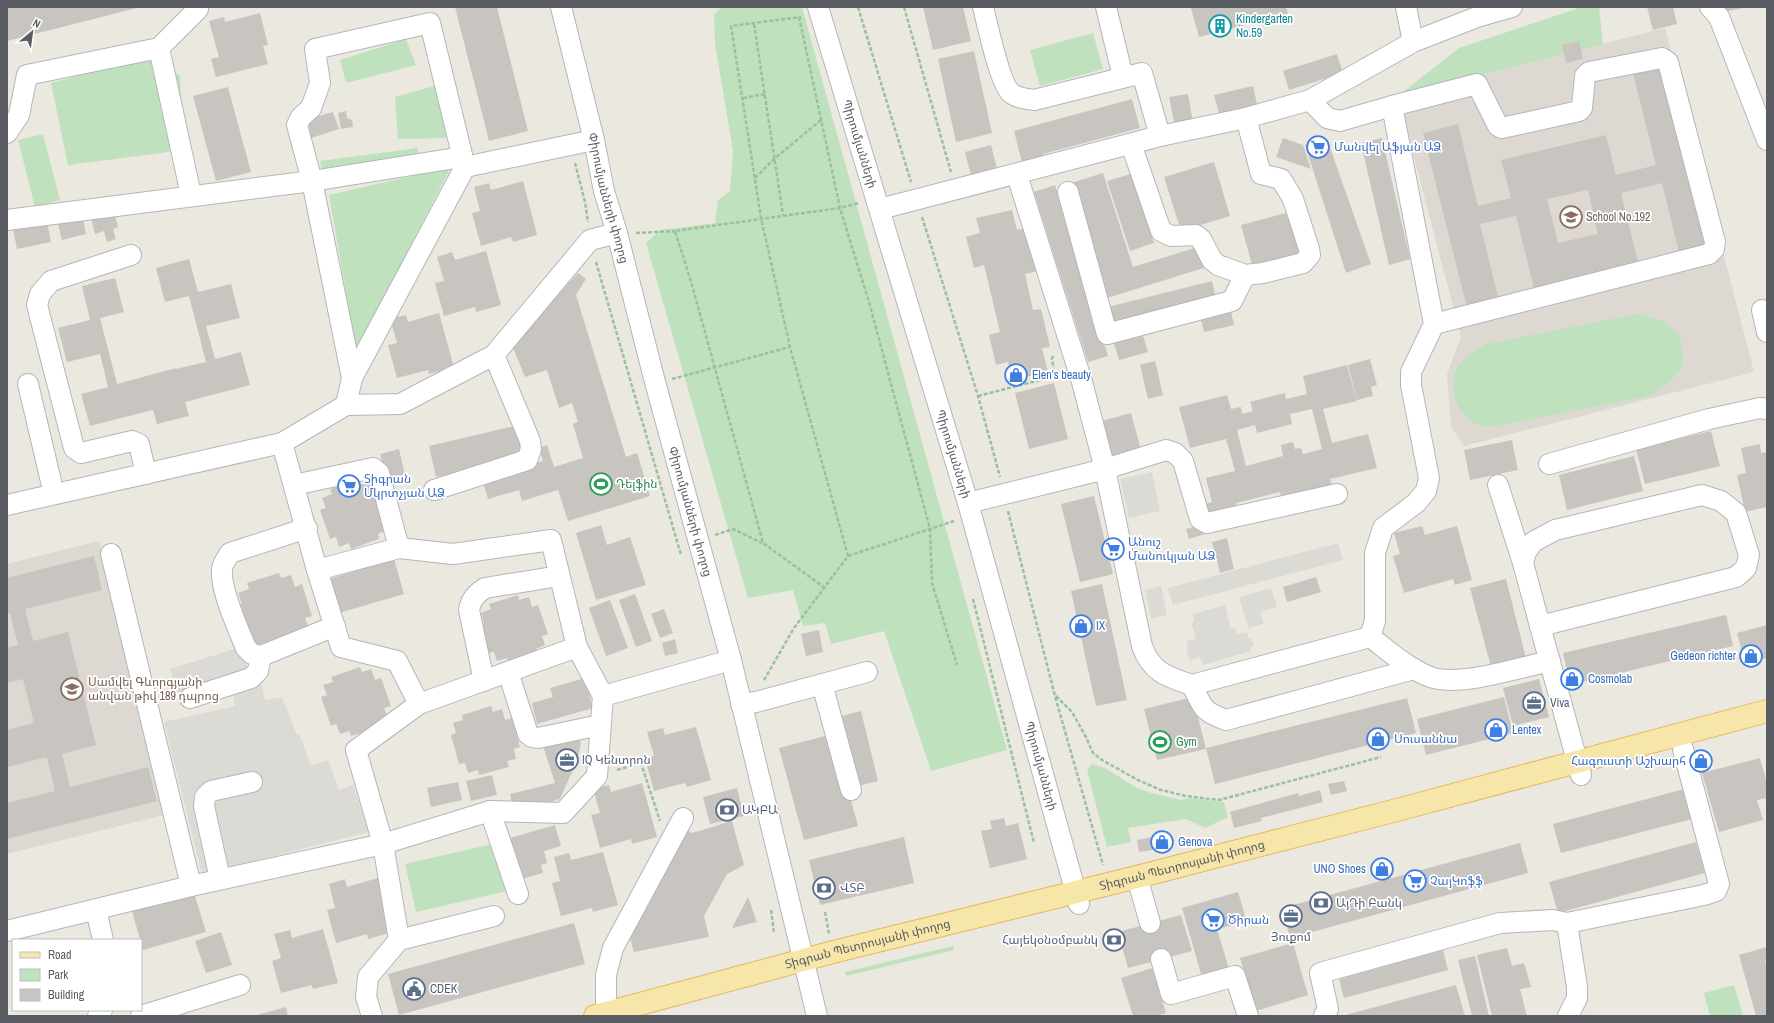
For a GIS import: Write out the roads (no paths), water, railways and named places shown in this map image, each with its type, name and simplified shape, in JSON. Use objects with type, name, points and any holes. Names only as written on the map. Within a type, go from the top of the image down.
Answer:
[{"type":"main road","name":"Տիգրան Պետրոսյանի փողոց","points":[[601,1014],[1138,884],[1579,769],[1767,711]]},
{"type":"main road","name":"Տիգրան Պետրոսյանի փողոց","points":[[1579,769],[1683,749],[1767,727]]},
{"type":"main road","name":"Տիգրան Պետրոսյանի փողոց","points":[[631,1016],[805,965]]},
{"type":"street","points":[[7,133],[19,115],[27,75],[159,48],[198,9],[198,7]]},
{"type":"street","name":"Փիրումյանների փողոց","points":[[561,7],[594,140],[604,191],[617,234],[655,382],[731,660],[817,1016]]},
{"type":"street","points":[[983,7],[1004,81],[1010,92],[1020,98],[1034,100],[1142,73],[1160,136]]},
{"type":"street","points":[[1106,7],[1123,77]]},
{"type":"street","points":[[1406,7],[1413,42]]},
{"type":"street","points":[[872,205],[917,201],[1160,136],[1246,118],[1310,100],[1413,42],[1480,12],[1512,7]]},
{"type":"street","points":[[1710,7],[1719,17],[1767,140]]},
{"type":"street","name":"Պիրումյանների","points":[[812,12],[872,205],[968,503],[1078,898]]},
{"type":"street","points":[[346,405],[352,378],[463,162],[430,23],[315,49],[320,83],[311,108],[301,117],[297,126],[312,181],[352,378]]},
{"type":"street","points":[[159,48],[191,195]]},
{"type":"street","points":[[1310,100],[1327,118],[1340,121],[1477,84],[1498,126],[1502,128],[1580,111],[1582,108],[1585,76],[1588,72],[1662,58],[1668,62],[1716,242],[1714,249],[1709,254],[1434,324]]},
{"type":"street","points":[[1370,637],[1375,621],[1375,553],[1383,528],[1416,503],[1426,491],[1430,478],[1411,385],[1411,372],[1434,324],[1392,106]]},
{"type":"street","points":[[1131,144],[1161,231],[1171,236],[1196,235],[1202,240],[1215,263],[1228,270],[1245,275],[1263,273],[1303,263],[1310,255],[1293,199],[1281,179],[1261,174],[1246,118]]},
{"type":"street","points":[[7,219],[463,162],[594,140]]},
{"type":"street","points":[[1017,175],[1082,382],[1105,469],[1146,659],[1155,669],[1171,679],[1192,685],[1370,637]]},
{"type":"street","points":[[1068,192],[1107,334],[1232,301],[1245,275]]},
{"type":"street","points":[[7,505],[282,443],[346,405],[400,404],[494,355],[590,240],[617,234]]},
{"type":"street","points":[[131,255],[51,281],[40,294],[37,305],[74,448],[81,453],[132,441],[139,444],[146,474]]},
{"type":"street","points":[[1762,310],[1767,332]]},
{"type":"street","points":[[434,490],[527,460],[531,449],[530,441],[494,355]]},
{"type":"street","points":[[28,384],[54,494]]},
{"type":"street","points":[[1549,464],[1709,419],[1760,408],[1767,408]]},
{"type":"street","points":[[282,443],[307,528],[317,570],[342,647],[397,660],[419,704]]},
{"type":"street","points":[[968,503],[1105,469],[1166,450],[1175,453],[1183,461],[1200,518],[1207,523],[1337,494]]},
{"type":"street","points":[[294,485],[373,468],[380,473],[399,548]]},
{"type":"street","points":[[1498,485],[1524,563],[1579,769]]},
{"type":"street","points":[[1524,563],[1526,552],[1533,542],[1555,530],[1702,495],[1721,501],[1736,513],[1749,555],[1746,568],[1736,577],[1540,626]]},
{"type":"street","points":[[307,528],[230,554],[223,565],[222,570],[226,596],[246,648],[252,654],[261,656],[335,626]]},
{"type":"street","points":[[7,931],[220,879],[383,844],[490,811],[564,813],[596,776],[603,696],[577,647],[551,540],[453,554],[399,548],[317,570]]},
{"type":"street","points":[[111,554],[191,886]]},
{"type":"street","points":[[484,681],[469,610],[471,602],[477,593],[485,588],[560,576]]},
{"type":"street","points":[[1370,637],[1414,669],[1436,679],[1462,680],[1550,661]]},
{"type":"street","points":[[399,940],[383,844],[356,750],[419,704],[577,647]]},
{"type":"street","points":[[190,698],[251,678],[258,671],[261,656]]},
{"type":"street","points":[[603,696],[731,660]]},
{"type":"street","points":[[1192,685],[1203,708],[1213,715],[1226,720],[1414,669]]},
{"type":"street","points":[[508,672],[528,734],[532,737],[538,738],[600,725]]},
{"type":"street","points":[[741,704],[756,702],[867,672]]},
{"type":"street","points":[[822,684],[851,790]]},
{"type":"street","points":[[1324,1016],[1328,1009],[1320,973],[1500,922],[1553,920],[1567,923],[1704,895],[1716,891],[1719,884],[1683,749]]},
{"type":"street","points":[[220,879],[204,806],[205,796],[211,791],[252,782]]},
{"type":"street","points":[[490,811],[518,894]]},
{"type":"street","points":[[601,1014],[606,975],[613,948],[682,818]]},
{"type":"street","points":[[1138,884],[1150,923]]},
{"type":"street","points":[[96,910],[103,939]]},
{"type":"street","points":[[372,1016],[366,997],[368,977],[399,940],[494,916]]},
{"type":"street","points":[[1567,923],[1577,987],[1577,998],[1568,1016]]},
{"type":"street","points":[[1161,959],[1171,994],[1235,976],[1248,1016]]},
{"type":"street","points":[[141,1016],[240,985]]},
{"type":"tunnel","points":[[1150,923],[1161,959]]},
{"type":"place","name":"Kindergarten No.59","points":[[1220,26]]},
{"type":"place","name":"Մանվել Աֆյան ԱՁ","points":[[1318,147]]},
{"type":"place","name":"School No.192","points":[[1571,217]]},
{"type":"place","name":"Elen’s beauty","points":[[1016,375]]},
{"type":"place","name":"Դելֆին","points":[[601,484]]},
{"type":"place","name":"Տիգրան Մկրտչյան ԱՁ","points":[[349,486]]},
{"type":"place","name":"Անուշ Մանուկյան ԱՁ","points":[[1113,549]]},
{"type":"place","name":"IX","points":[[1081,626]]},
{"type":"place","name":"Gedeon richter","points":[[1751,656]]},
{"type":"place","name":"Cosmolab","points":[[1572,679]]},
{"type":"place","name":"Սամվել Գևորգյանի անվան թիվ 189 դպրոց","points":[[72,689]]},
{"type":"place","name":"Viva","points":[[1534,703]]},
{"type":"place","name":"Lentex","points":[[1496,730]]},
{"type":"place","name":"Սուսաննա","points":[[1378,739]]},
{"type":"place","name":"Gym","points":[[1160,742]]},
{"type":"place","name":"IQ Կենտրոն","points":[[567,760]]},
{"type":"place","name":"Հագուստի Աշխարհ","points":[[1701,761]]},
{"type":"place","name":"ԱԿԲԱ","points":[[727,810]]},
{"type":"place","name":"Genova","points":[[1162,842]]},
{"type":"place","name":"UNO Shoes","points":[[1382,869]]},
{"type":"place","name":"ՉայԿոֆֆ","points":[[1415,881]]},
{"type":"place","name":"ՎՏԲ","points":[[824,888]]},
{"type":"place","name":"ԱյԴի Բանկ","points":[[1321,903]]},
{"type":"place","name":"Յուքոմ","points":[[1291,916]]},
{"type":"place","name":"Ծիրան","points":[[1213,920]]},
{"type":"place","name":"Հայեկօնօմբանկ","points":[[1114,940]]},
{"type":"place","name":"CDEK","points":[[414,989]]}]
